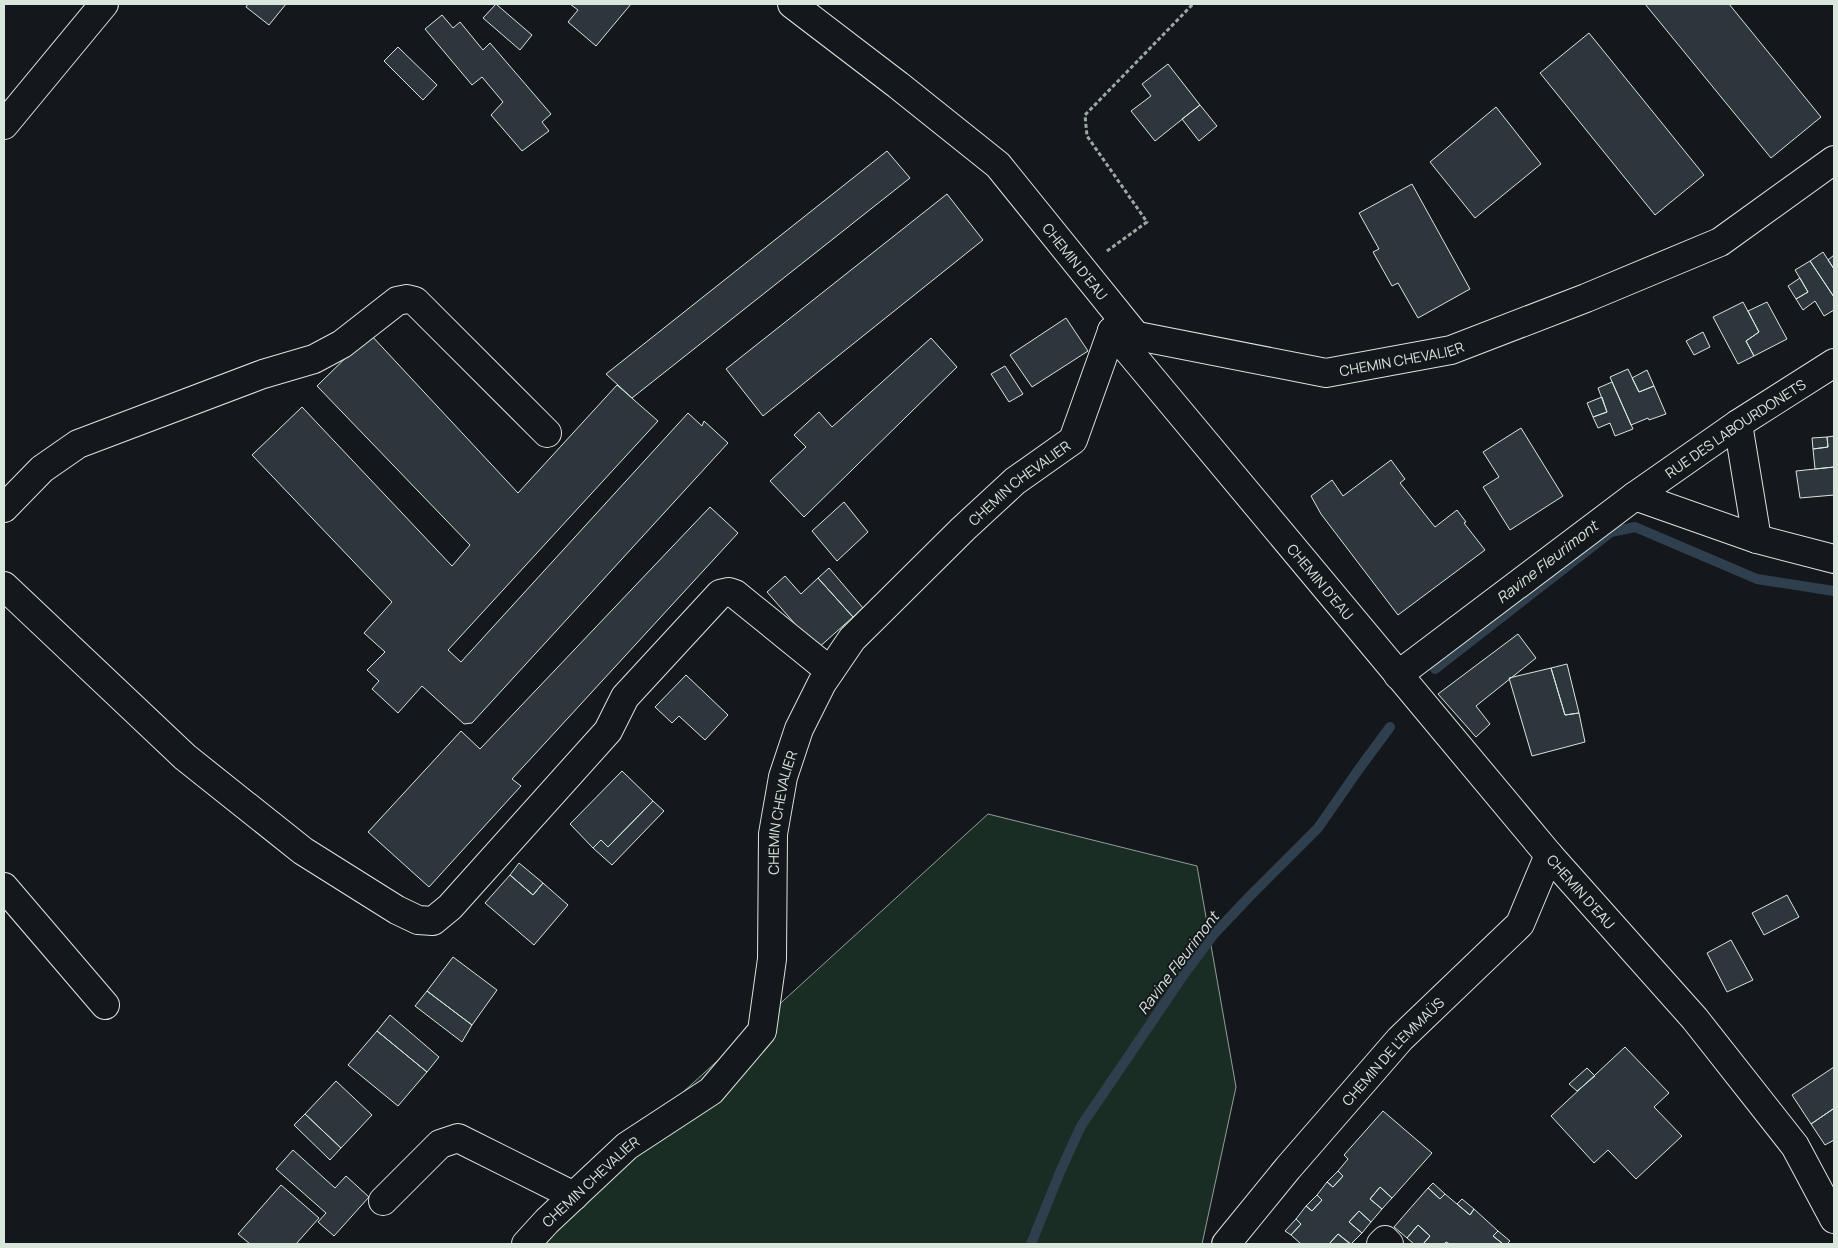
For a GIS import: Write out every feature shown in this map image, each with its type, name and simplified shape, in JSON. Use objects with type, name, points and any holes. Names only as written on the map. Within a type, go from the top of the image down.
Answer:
[{"type":"street","points":[[4,125],[104,4]]},
{"type":"street","name":"CHEMIN D'EAU","points":[[792,4],[898,85],[998,166],[1132,331],[1112,331]]},
{"type":"street","name":"CHEMIN CHEVALIER","points":[[526,1244],[627,1146],[711,1091],[762,1031],[772,959],[773,834],[783,777],[799,729],[822,683],[852,639],[964,529],[1015,480],[1072,440],[1112,331],[1326,372],[1451,350],[1586,298],[1720,242],[1833,165]]},
{"type":"street","points":[[4,508],[42,469],[78,444],[263,374],[314,359],[342,344],[397,301],[407,299],[415,301],[547,433]]},
{"type":"street","name":"CHEMIN D'EAU","points":[[1112,331],[1548,855],[1695,1019],[1795,1146],[1834,1219]]},
{"type":"street","name":"RUE DES LABOURDONETS","points":[[1398,675],[1635,496],[1738,424],[1834,363]]},
{"type":"street","points":[[1738,424],[1757,539]]},
{"type":"street","points":[[1635,496],[1757,539],[1834,559]]},
{"type":"street","points":[[4,586],[185,757],[304,852],[397,910],[418,920],[433,922],[450,907],[608,731],[625,697],[720,594],[729,592],[735,594],[830,671]]},
{"type":"street","name":"CHEMIN DE L'EMMAÜS","points":[[1229,1243],[1400,1040],[1520,924],[1548,855]]},
{"type":"street","points":[[4,887],[104,1005]]},
{"type":"street","points":[[383,1201],[440,1144],[458,1138],[574,1196]]},
{"type":"street","points":[[1381,1244],[1385,1240],[1389,1244]]},
{"type":"path","points":[[1082,269],[1146,222],[1087,136],[1084,116],[1193,4]]},
{"type":"green space","points":[[988,814],[1197,866],[1236,1087],[1202,1244],[511,1244],[579,1187]]},
{"type":"building","points":[[248,4],[286,4],[269,25],[246,7]]},
{"type":"building","points":[[496,4],[532,35],[520,50],[483,18]]},
{"type":"building","points":[[570,4],[631,4],[596,46],[568,22],[578,10]]},
{"type":"building","points":[[1645,4],[1729,4],[1821,117],[1771,158]]},
{"type":"building","points":[[442,15],[453,28],[460,22],[483,50],[490,43],[551,114],[542,122],[549,131],[522,151],[491,115],[503,102],[482,77],[472,85],[425,29]]},
{"type":"building","points":[[1589,33],[1704,175],[1655,215],[1540,73]]},
{"type":"building","points":[[398,47],[437,85],[423,100],[384,61]]},
{"type":"building","points":[[1168,64],[1200,105],[1155,141],[1131,111],[1151,96],[1142,84]]},
{"type":"building","points":[[1200,105],[1217,126],[1199,141],[1182,119]]},
{"type":"building","points":[[1496,107],[1541,164],[1475,218],[1430,162]]},
{"type":"building","points":[[887,151],[910,178],[632,398],[606,374]]},
{"type":"building","points":[[1412,184],[1470,289],[1418,318],[1398,283],[1392,286],[1373,252],[1379,249],[1359,213]]},
{"type":"building","points":[[947,194],[983,240],[763,416],[726,369]]},
{"type":"building","points":[[1823,252],[1834,269],[1834,297],[1810,261]]},
{"type":"building","points":[[1834,255],[1834,269],[1828,260]]},
{"type":"building","points":[[1810,261],[1834,297],[1834,310],[1824,316],[1815,301],[1803,310],[1796,299],[1808,292],[1795,270]]},
{"type":"building","points":[[1800,278],[1808,292],[1796,299],[1788,286]]},
{"type":"building","points":[[1743,302],[1759,332],[1746,341],[1754,356],[1738,364],[1713,317]]},
{"type":"building","points":[[1767,302],[1787,339],[1754,356],[1746,341],[1759,332],[1748,311]]},
{"type":"building","points":[[1066,318],[1088,351],[1032,387],[1010,355]]},
{"type":"building","points":[[1703,332],[1710,347],[1694,355],[1686,341]]},
{"type":"building","points":[[370,334],[518,493],[617,385],[658,421],[448,650],[461,662],[688,413],[702,426],[704,421],[728,443],[472,723],[464,724],[422,686],[398,713],[372,689],[379,681],[367,670],[385,652],[364,633],[392,602],[252,455],[302,407],[452,566],[470,545],[317,386]]},
{"type":"building","points":[[931,338],[957,367],[804,517],[770,481],[806,447],[794,435],[819,412],[832,427]]},
{"type":"building","points":[[1005,366],[1023,394],[1009,402],[991,374]]},
{"type":"building","points":[[1628,369],[1639,392],[1654,386],[1666,414],[1649,420],[1648,418],[1631,425],[1610,377]]},
{"type":"building","points":[[1647,370],[1654,386],[1639,392],[1632,378]]},
{"type":"building","points":[[1612,382],[1633,429],[1615,436],[1610,423],[1598,428],[1593,417],[1607,412],[1598,388]]},
{"type":"building","points":[[1602,397],[1607,412],[1593,417],[1587,403]]},
{"type":"building","points":[[1521,428],[1563,496],[1510,530],[1483,487],[1499,477],[1483,452]]},
{"type":"building","points":[[1834,436],[1834,467],[1815,469],[1813,449],[1828,447],[1827,437]]},
{"type":"building","points":[[1827,437],[1828,447],[1813,449],[1812,438]]},
{"type":"building","points":[[1391,460],[1405,479],[1400,483],[1435,527],[1457,510],[1466,522],[1464,523],[1485,550],[1398,615],[1321,514],[1311,496],[1332,480],[1343,496]]},
{"type":"building","points":[[1834,467],[1834,495],[1800,498],[1796,471]]},
{"type":"building","points":[[844,502],[868,532],[837,561],[812,531]]},
{"type":"building","points":[[710,507],[738,533],[512,779],[521,786],[429,887],[368,832],[461,731],[480,749]]},
{"type":"building","points":[[829,568],[863,608],[853,617],[818,578]]},
{"type":"building","points":[[785,576],[801,594],[818,578],[853,617],[817,649],[767,592]]},
{"type":"building","points":[[1518,634],[1536,658],[1476,706],[1490,724],[1476,737],[1438,694]]},
{"type":"building","points":[[1567,664],[1579,713],[1565,715],[1551,668]]},
{"type":"building","points":[[1551,668],[1565,715],[1579,713],[1585,742],[1532,756],[1509,678]]},
{"type":"building","points":[[686,675],[728,715],[705,740],[679,716],[672,723],[655,707]]},
{"type":"building","points":[[622,771],[653,801],[608,847],[601,840],[593,848],[570,824]]},
{"type":"building","points":[[653,801],[664,811],[612,865],[593,848],[601,840],[608,847]]},
{"type":"building","points":[[519,863],[543,883],[533,895],[510,875]]},
{"type":"building","points":[[510,875],[533,895],[543,883],[568,905],[534,945],[485,903]]},
{"type":"building","points":[[1787,895],[1799,917],[1764,935],[1752,913]]},
{"type":"building","points":[[1731,940],[1753,980],[1727,992],[1707,953]]},
{"type":"building","points":[[453,957],[497,990],[472,1025],[427,991]]},
{"type":"building","points":[[427,991],[472,1025],[462,1042],[415,1006]]},
{"type":"building","points":[[390,1015],[439,1057],[427,1072],[377,1031]]},
{"type":"building","points":[[377,1031],[427,1072],[398,1106],[348,1065]]},
{"type":"building","points":[[1625,1047],[1669,1093],[1654,1107],[1682,1136],[1636,1179],[1608,1150],[1594,1163],[1551,1116]]},
{"type":"building","points":[[1834,1067],[1834,1111],[1833,1109],[1811,1124],[1792,1095]]},
{"type":"building","points":[[1587,1068],[1595,1076],[1577,1091],[1569,1084]]},
{"type":"building","points":[[336,1081],[372,1115],[341,1148],[305,1114]]},
{"type":"building","points":[[1833,1109],[1834,1140],[1825,1145],[1811,1124]]},
{"type":"building","points":[[1383,1111],[1432,1153],[1392,1198],[1380,1187],[1370,1199],[1382,1209],[1371,1222],[1359,1211],[1349,1222],[1362,1233],[1351,1244],[1338,1234],[1329,1244],[1301,1244],[1291,1235],[1301,1224],[1296,1219],[1306,1206],[1312,1211],[1322,1200],[1317,1195],[1327,1182],[1333,1187],[1343,1176],[1338,1171],[1348,1159],[1344,1155]]},
{"type":"building","points":[[305,1114],[341,1148],[330,1160],[294,1125]]},
{"type":"building","points":[[293,1150],[335,1188],[346,1176],[369,1197],[334,1236],[318,1222],[326,1213],[276,1169]]},
{"type":"building","points":[[1338,1171],[1343,1176],[1333,1187],[1327,1182]]},
{"type":"building","points":[[1433,1183],[1445,1194],[1440,1199],[1428,1188]]},
{"type":"building","points":[[281,1185],[319,1218],[296,1244],[250,1244],[238,1234]]},
{"type":"building","points":[[1380,1187],[1392,1198],[1382,1209],[1370,1199]]},
{"type":"building","points":[[1428,1188],[1440,1199],[1445,1194],[1470,1215],[1474,1209],[1498,1231],[1493,1236],[1503,1244],[1450,1244],[1446,1242],[1444,1244],[1425,1244],[1430,1236],[1418,1225],[1407,1238],[1394,1227]]},
{"type":"building","points":[[1317,1195],[1322,1200],[1312,1211],[1306,1206]]},
{"type":"building","points":[[1462,1199],[1474,1209],[1470,1215],[1457,1204]]},
{"type":"building","points":[[1359,1211],[1371,1222],[1362,1233],[1349,1222]]},
{"type":"building","points":[[1296,1219],[1301,1224],[1291,1235],[1285,1231]]},
{"type":"building","points":[[1418,1225],[1430,1236],[1423,1244],[1414,1244],[1407,1238]]},
{"type":"building","points":[[1498,1231],[1510,1241],[1507,1244],[1503,1244],[1493,1236]]},
{"type":"building","points":[[1338,1234],[1350,1244],[1329,1244]]},
{"type":"waterway","name":"Ravine Fleurimont","points":[[1435,669],[1611,532],[1635,527],[1757,579],[1834,591]]},
{"type":"waterway","name":"Ravine Fleurimont","points":[[1031,1244],[1081,1126],[1185,973],[1214,934],[1318,828],[1390,727]]}]
